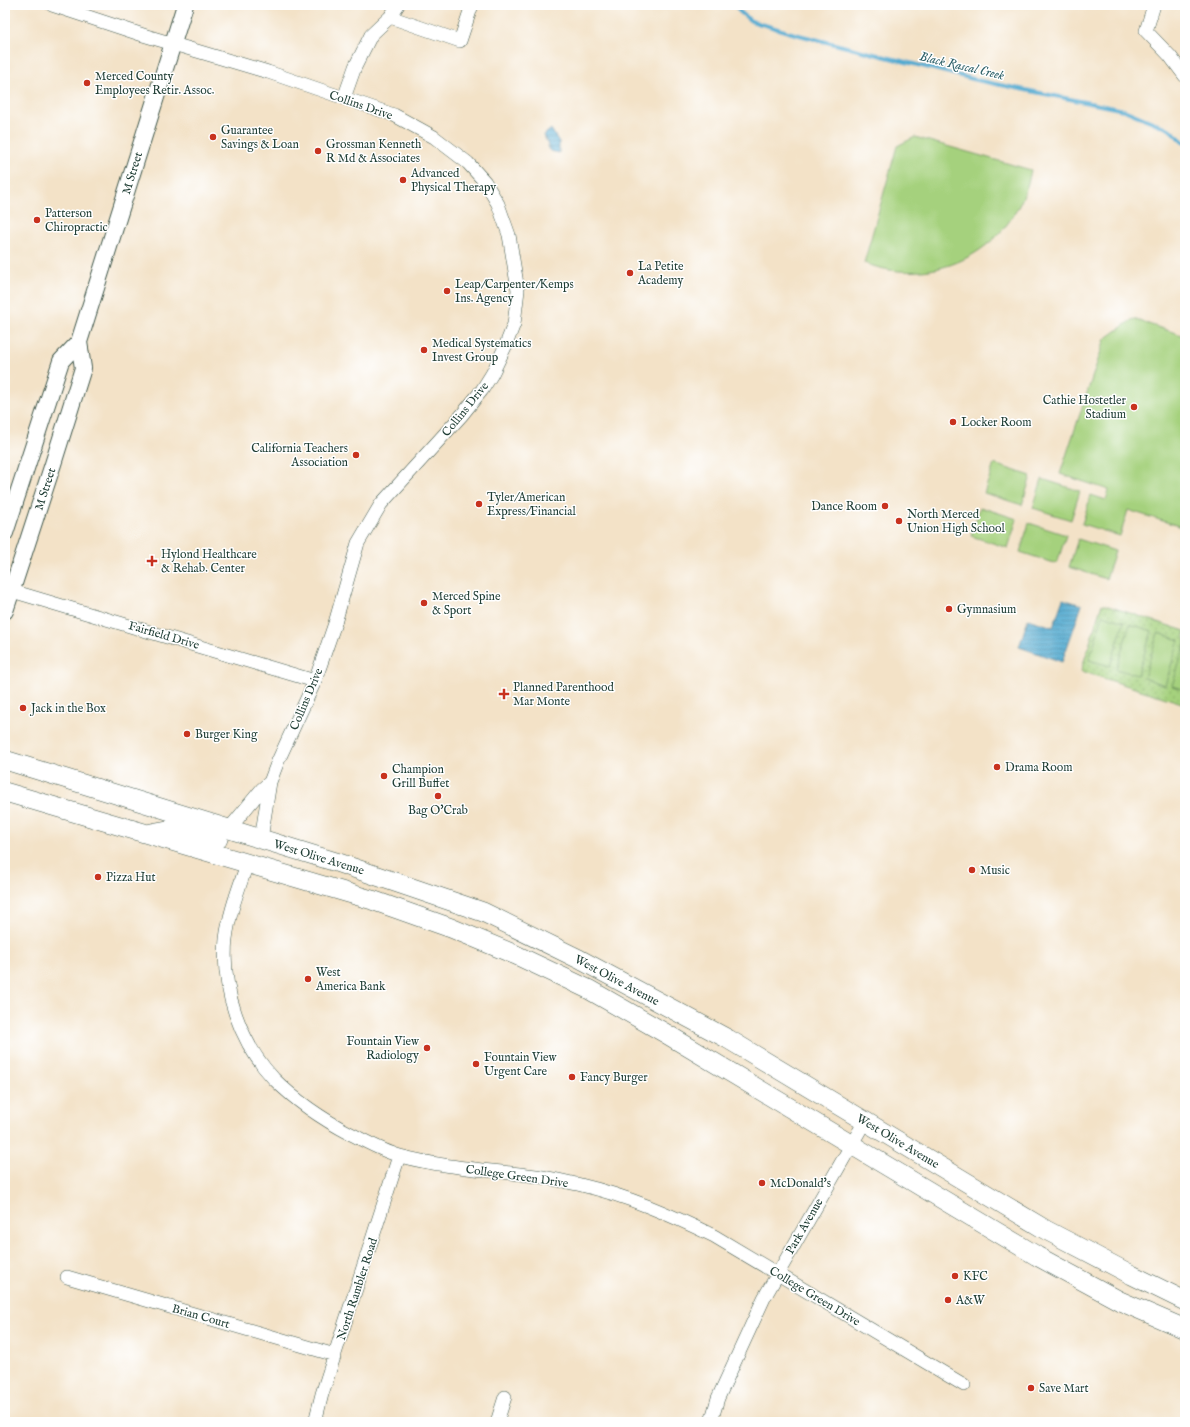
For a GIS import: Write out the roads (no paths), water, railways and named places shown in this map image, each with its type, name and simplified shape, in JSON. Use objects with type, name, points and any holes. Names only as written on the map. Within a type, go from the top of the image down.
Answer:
[{"type":"main road","name":"West Olive Avenue","points":[[5,760],[336,862],[483,912],[579,959],[728,1039],[1046,1230],[1185,1301]]},
{"type":"main road","name":"West Olive Avenue","points":[[5,792],[393,908],[451,928],[529,961],[588,989],[664,1033],[1036,1256],[1120,1301],[1185,1329]]},
{"type":"main road","points":[[146,834],[173,829],[184,830],[222,840],[234,841],[261,839]]},
{"type":"main road","points":[[247,864],[260,855],[267,854],[305,865],[318,866],[336,862]]},
{"type":"main road","points":[[1120,1301],[1129,1293],[1137,1292],[1181,1310],[1185,1309]]},
{"type":"street","name":"Collins Drive","points":[[52,5],[172,44],[268,72],[394,115],[434,137],[468,163],[485,182],[498,205],[509,235],[518,290],[514,324],[505,347],[492,374],[482,390],[462,416],[381,504],[358,543],[335,623],[315,681],[278,761],[270,782],[261,839]]},
{"type":"street","name":"M Street","points":[[5,612],[83,368],[80,342],[185,5]]},
{"type":"street","points":[[344,98],[355,67],[371,35],[390,17],[398,5]]},
{"type":"street","points":[[390,17],[460,41],[472,5]]},
{"type":"street","points":[[1154,5],[1146,32],[1170,56],[1185,76]]},
{"type":"street","name":"M Street","points":[[5,534],[62,361],[80,342]]},
{"type":"street","name":"Fairfield Drive","points":[[12,591],[315,681]]},
{"type":"street","name":"Collins Drive","points":[[229,829],[262,789],[270,782]]},
{"type":"street","name":"College Green Drive","points":[[247,864],[234,904],[226,938],[226,966],[230,993],[237,1019],[248,1043],[263,1065],[275,1079],[308,1108],[358,1138],[399,1156],[445,1166],[538,1176],[584,1186],[629,1199],[680,1220],[714,1236],[964,1385]]},
{"type":"street","name":"Park Avenue","points":[[711,1422],[718,1398],[739,1350],[777,1273],[865,1122]]},
{"type":"street","name":"North Rambler Road","points":[[315,1422],[399,1156]]},
{"type":"street","name":"Brian Court","points":[[67,1277],[335,1355]]},
{"type":"street","points":[[497,1422],[505,1397]]},
{"type":"water","points":[[551,129],[559,142],[559,153],[550,151],[544,135]]},
{"type":"water","points":[[1063,599],[1082,605],[1062,662],[1019,647],[1028,619],[1053,627]]},
{"type":"waterway","name":"Black Rascal Creek","points":[[735,5],[739,11],[751,21],[795,34],[981,81],[1124,110],[1169,129],[1185,143]]},
{"type":"place","name":"Merced County Employees Retir. Assoc.","points":[[87,83]]},
{"type":"place","name":"Guarantee Savings & Loan","points":[[213,137]]},
{"type":"place","name":"Grossman Kenneth R Md & Associates","points":[[318,151]]},
{"type":"place","name":"Advanced Physical Therapy","points":[[403,180]]},
{"type":"place","name":"Patterson Chiropractic","points":[[37,220]]},
{"type":"place","name":"La Petite Academy","points":[[630,273]]},
{"type":"place","name":"Leap/Carpenter/Kemps Ins. Agency","points":[[447,291]]},
{"type":"place","name":"Medical Systematics Invest Group","points":[[424,350]]},
{"type":"place","name":"Cathie Hostetler Stadium","points":[[1134,407]]},
{"type":"place","name":"Locker Room","points":[[953,422]]},
{"type":"place","name":"California Teachers Association","points":[[356,455]]},
{"type":"place","name":"Tyler/American Express/Financial","points":[[479,504]]},
{"type":"place","name":"Dance Room","points":[[885,506]]},
{"type":"place","name":"North Merced Union High School","points":[[899,521]]},
{"type":"place","name":"Hylond Healthcare & Rehab. Center","points":[[152,561]]},
{"type":"place","name":"Merced Spine & Sport","points":[[424,603]]},
{"type":"place","name":"Gymnasium","points":[[949,609]]},
{"type":"place","name":"Planned Parenthood Mar Monte","points":[[504,694]]},
{"type":"place","name":"Jack in the Box","points":[[23,708]]},
{"type":"place","name":"Burger King","points":[[187,734]]},
{"type":"place","name":"Drama Room","points":[[997,767]]},
{"type":"place","name":"Champion Grill Buffet","points":[[384,776]]},
{"type":"place","name":"Bag O'Crab","points":[[438,796]]},
{"type":"place","name":"Music","points":[[972,870]]},
{"type":"place","name":"Pizza Hut","points":[[98,877]]},
{"type":"place","name":"West America Bank","points":[[308,979]]},
{"type":"place","name":"Fountain View Radiology","points":[[427,1048]]},
{"type":"place","name":"Fountain View Urgent Care","points":[[476,1064]]},
{"type":"place","name":"Fancy Burger","points":[[572,1077]]},
{"type":"place","name":"McDonald's","points":[[762,1183]]},
{"type":"place","name":"KFC","points":[[955,1276]]},
{"type":"place","name":"A&W","points":[[948,1300]]},
{"type":"place","name":"Save Mart","points":[[1031,1388]]}]
